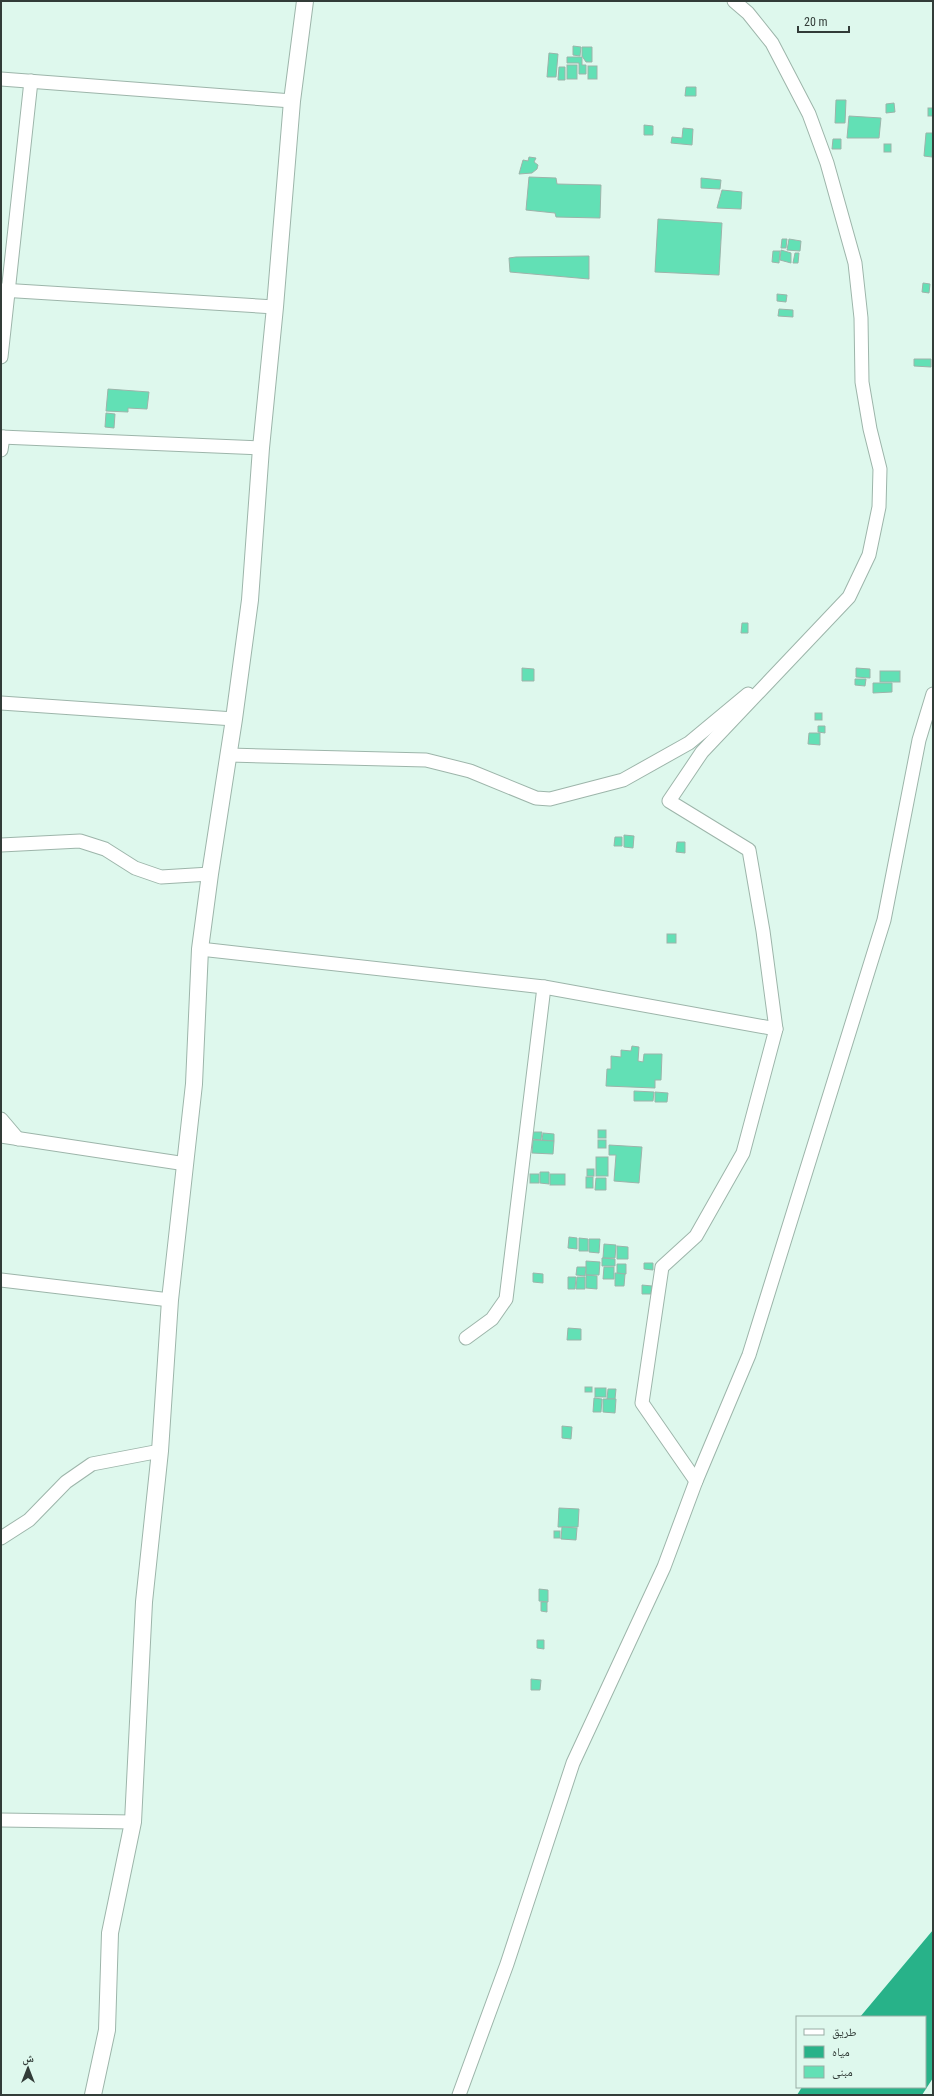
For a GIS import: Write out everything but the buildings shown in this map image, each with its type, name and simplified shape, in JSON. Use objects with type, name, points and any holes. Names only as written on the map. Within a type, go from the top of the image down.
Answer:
[{"type":"street","points":[[93,2095],[107,2030],[110,1933],[133,1822],[144,1602],[160,1451],[170,1300],[194,1084],[200,949],[250,600],[261,448],[276,307],[292,101],[304,1]]},
{"type":"street","points":[[696,1481],[642,1403],[662,1267],[696,1236],[744,1153],[776,1029],[763,931],[749,850],[668,801],[702,752],[784,664],[819,630],[848,597],[869,555],[879,506],[880,469],[870,429],[862,382],[861,318],[855,263],[827,163],[809,114],[772,43],[748,13],[734,1]]},
{"type":"street","points":[[1,79],[292,101]]},
{"type":"street","points":[[1,357],[5,290],[31,81]]},
{"type":"street","points":[[5,290],[276,307]]},
{"type":"street","points":[[1,450],[2,437],[261,448]]},
{"type":"street","points":[[229,755],[426,760],[470,771],[536,798],[550,799],[623,780],[689,743],[784,664]]},
{"type":"street","points":[[459,2095],[507,1964],[572,1763],[664,1567],[696,1481],[749,1355],[881,928],[919,740],[933,694]]},
{"type":"street","points":[[1,703],[234,719]]},
{"type":"street","points":[[1,845],[80,841],[105,849],[135,868],[161,877],[210,874]]},
{"type":"street","points":[[200,949],[544,987],[776,1029]]},
{"type":"street","points":[[466,1338],[492,1318],[506,1299],[544,987]]},
{"type":"street","points":[[1,1119],[18,1139]]},
{"type":"street","points":[[1,1136],[186,1164]]},
{"type":"street","points":[[1,1280],[170,1300]]},
{"type":"street","points":[[1,1538],[29,1520],[66,1482],[92,1464],[160,1451]]},
{"type":"street","points":[[1,1820],[133,1822]]},
{"type":"water","points":[[933,1930],[933,2078],[922,2095],[797,2095],[801,2088],[926,2088],[926,2016],[861,2016]]}]
